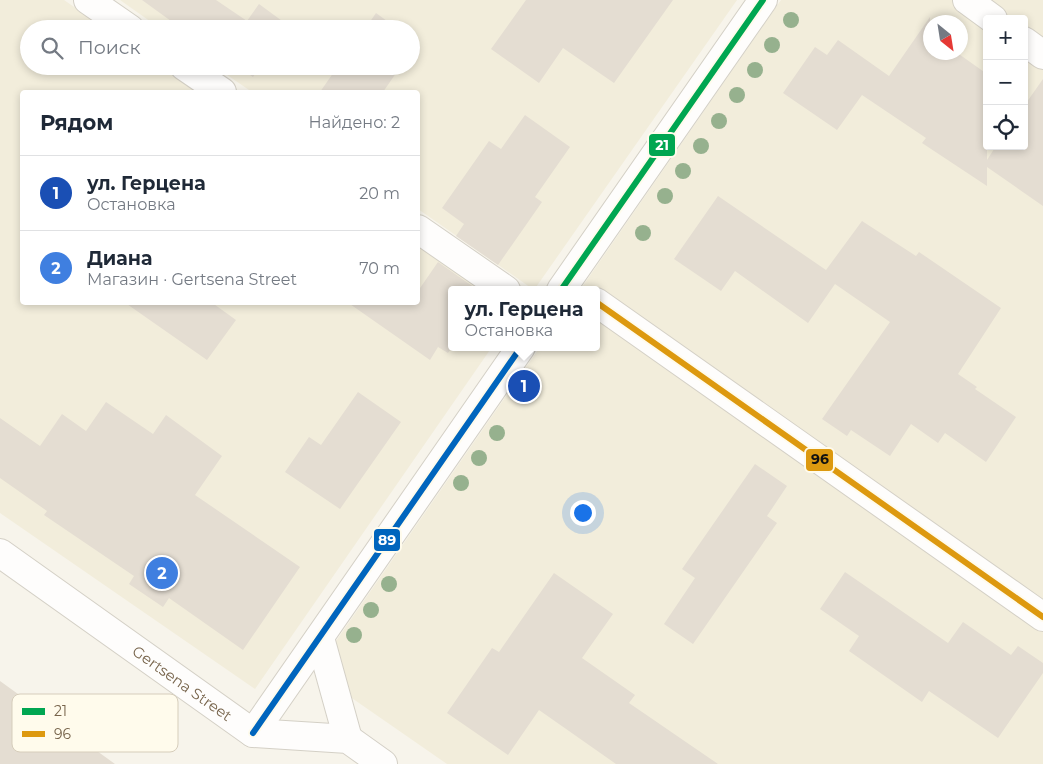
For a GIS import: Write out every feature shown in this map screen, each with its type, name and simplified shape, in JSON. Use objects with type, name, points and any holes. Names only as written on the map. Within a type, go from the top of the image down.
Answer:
[{"type":"street","points":[[88,0],[117,20]]},
{"type":"street","points":[[570,286],[763,0]]},
{"type":"street","points":[[967,0],[988,15]]},
{"type":"street","points":[[1028,45],[1043,55]]},
{"type":"street","points":[[197,75],[219,90]]},
{"type":"street","points":[[420,229],[500,286]]},
{"type":"street","points":[[600,305],[1043,617]]},
{"type":"street","points":[[253,733],[518,351]]},
{"type":"street","name":"Gertsena Street","points":[[0,553],[253,733]]},
{"type":"street","points":[[320,638],[348,739]]},
{"type":"street","points":[[253,733],[348,739],[383,764]]},
{"type":"shaded area","points":[[0,0],[64,0],[93,20],[20,20],[20,75],[174,75],[196,90],[20,90],[20,305],[420,305],[420,244],[480,286],[448,286],[448,351],[489,351],[255,689],[0,513]]},
{"type":"shaded area","points":[[120,0],[737,0],[537,286],[528,286],[420,210],[420,90],[249,90],[227,75],[420,75],[420,20],[148,20]]},
{"type":"shaded area","points":[[781,0],[1043,0],[1043,764],[447,764],[346,694],[336,641],[537,351],[600,351],[600,286],[583,286]]},
{"type":"building","points":[[142,0],[216,0],[246,20],[170,20]]},
{"type":"building","points":[[526,0],[673,0],[614,83],[563,48],[539,83],[491,49]]},
{"type":"building","points":[[259,4],[281,20],[248,20]]},
{"type":"building","points":[[376,13],[386,20],[371,20]]},
{"type":"building","points":[[923,27],[923,60],[967,60],[983,71],[983,150],[987,150],[987,160],[993,150],[1028,150],[1028,100],[1043,79],[1043,206],[987,167],[987,186],[922,143],[926,138],[862,95],[837,130],[783,93],[815,47],[827,55],[838,40],[889,76]]},
{"type":"building","points":[[332,75],[395,75],[384,90],[321,90]]},
{"type":"building","points":[[525,115],[570,147],[535,197],[542,202],[498,265],[456,236],[464,224],[442,208],[489,141],[501,149]]},
{"type":"building","points":[[718,196],[826,270],[862,221],[916,256],[919,252],[1001,308],[958,374],[977,387],[975,389],[1016,417],[986,462],[945,433],[938,443],[911,424],[890,456],[851,430],[847,436],[822,419],[890,322],[835,284],[808,323],[735,271],[721,291],[674,259]]},
{"type":"building","points":[[438,262],[472,286],[448,286],[449,351],[448,353],[438,347],[430,360],[351,305],[420,305],[420,288]]},
{"type":"building","points":[[128,305],[215,305],[236,320],[207,360]]},
{"type":"building","points":[[358,392],[401,422],[340,509],[285,472],[309,437],[321,445]]},
{"type":"building","points":[[106,402],[153,434],[166,415],[222,456],[195,495],[300,567],[243,650],[169,598],[163,607],[129,584],[134,576],[44,515],[47,511],[0,478],[0,418],[40,446],[62,414],[86,431]]},
{"type":"building","points":[[755,464],[787,486],[767,516],[777,523],[693,644],[664,624],[695,578],[682,569]]},
{"type":"building","points":[[845,572],[948,643],[963,622],[1011,655],[1018,646],[1043,663],[1043,673],[998,738],[929,691],[922,702],[849,651],[859,636],[820,609]]},
{"type":"building","points":[[554,573],[613,614],[582,658],[635,695],[629,703],[718,764],[616,764],[539,710],[508,755],[447,713],[492,648],[499,652]]},
{"type":"building","points":[[0,681],[18,694],[12,694],[12,752],[98,752],[115,764],[0,764]]},
{"type":"transit line","name":"21","points":[[564,286],[763,0]]},
{"type":"transit line","name":"96","points":[[600,305],[1043,617]]},
{"type":"transit line","name":"89","points":[[253,733],[518,351]]},
{"type":"place","name":"ул. Герцена","points":[[524,386]]},
{"type":"place","name":"Диана","points":[[162,573]]}]
